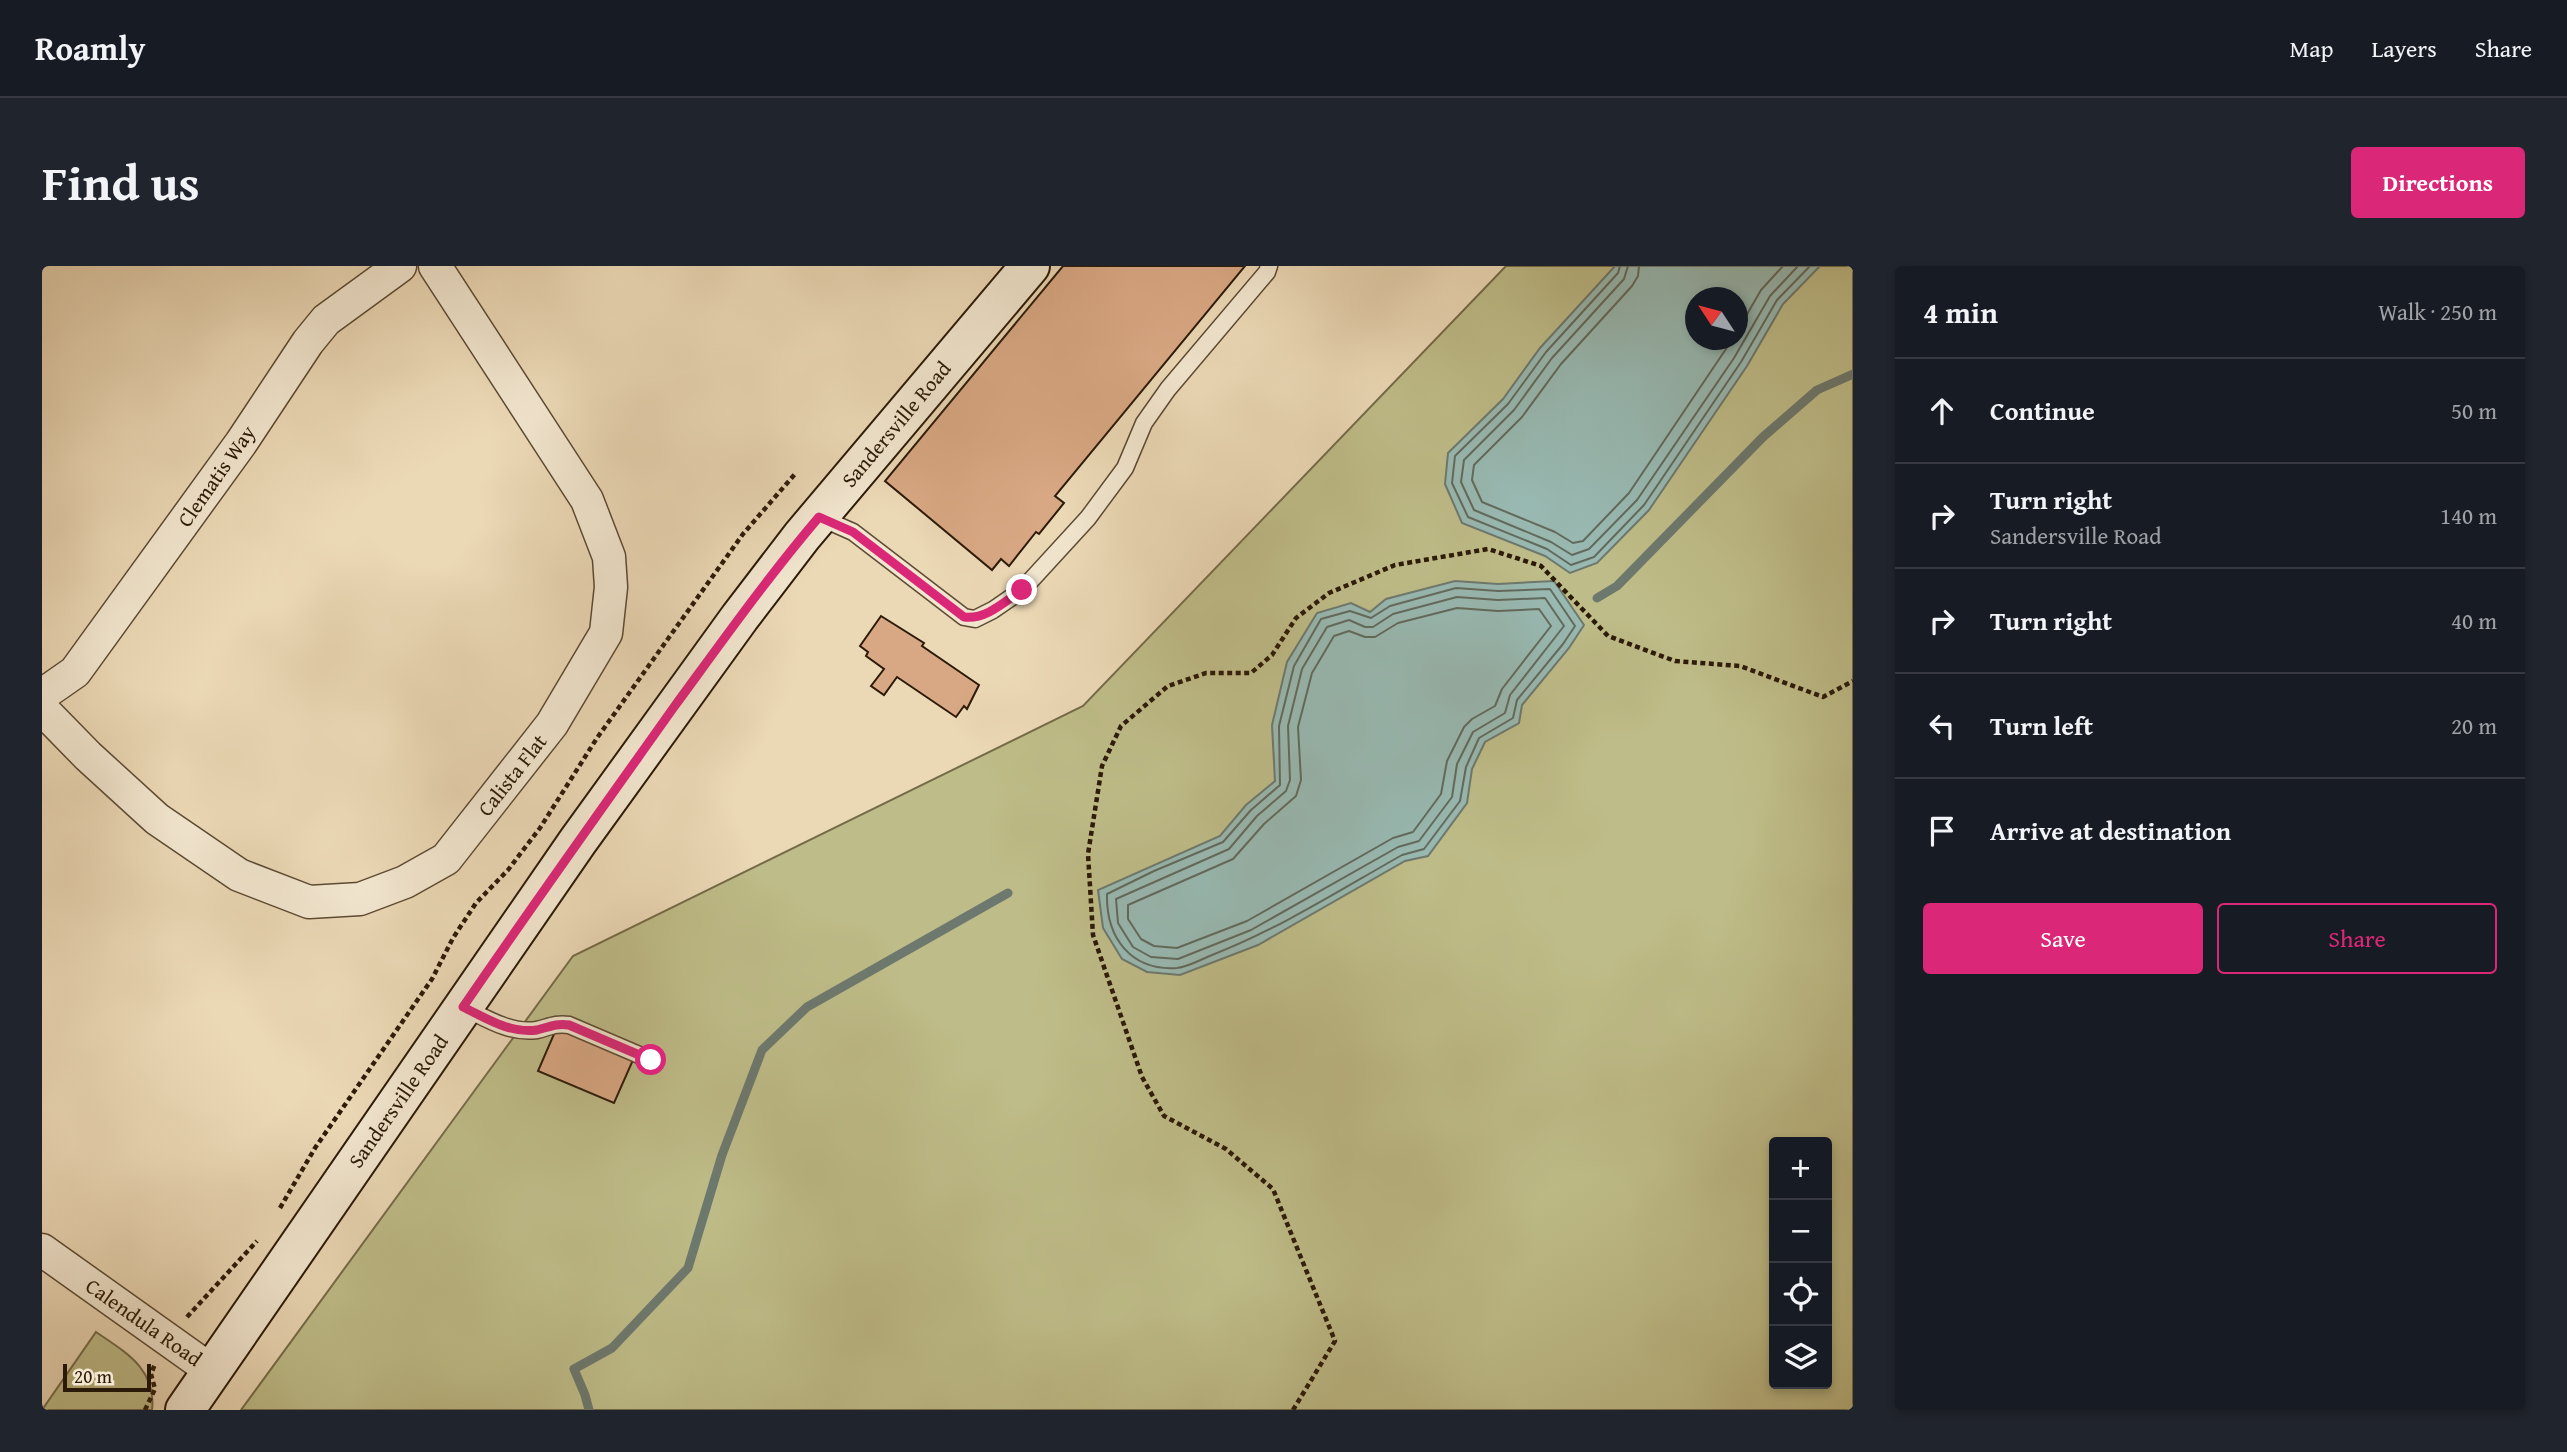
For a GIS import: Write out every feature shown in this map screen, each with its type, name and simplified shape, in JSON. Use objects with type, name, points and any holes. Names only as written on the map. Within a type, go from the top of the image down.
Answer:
[{"type":"street","name":"Clematis Way","points":[[42,695],[75,673],[326,320],[400,266]]},
{"type":"street","name":"Calista Flat","points":[[42,709],[89,757],[157,819],[239,875],[309,902],[359,899],[405,883],[446,859],[559,713],[606,633],[611,587],[609,557],[587,500],[435,266]]},
{"type":"street","name":"Sandersville Road","points":[[186,1410],[578,841],[725,637],[819,517],[1030,266]]},
{"type":"street","name":"Calendula Road","points":[[42,1250],[212,1371]]},
{"type":"lane","points":[[819,517],[853,532],[964,617],[975,619],[993,610],[1022,590],[1088,518],[1125,468],[1144,423],[1168,389],[1267,272],[1269,266]]},
{"type":"lane","points":[[463,1007],[506,1028],[536,1030],[556,1023],[569,1025],[651,1060]]},
{"type":"path","points":[[278,1213],[315,1148],[432,979],[453,938],[476,903],[508,870],[540,828],[597,738],[743,534],[795,474]]},
{"type":"path","points":[[1293,1410],[1335,1341],[1273,1189],[1226,1149],[1164,1116],[1142,1077],[1093,935],[1088,855],[1102,766],[1121,726],[1168,686],[1206,673],[1251,673],[1272,655],[1296,618],[1329,593],[1395,565],[1488,549],[1541,566],[1608,636],[1675,661],[1740,666],[1823,697],[1853,681]]},
{"type":"path","points":[[145,1410],[155,1389],[152,1368],[170,1340],[192,1311],[263,1235]]},
{"type":"shaded area","points":[[1506,266],[1853,266],[1853,1410],[241,1410],[573,956],[1083,706]]},
{"type":"shaded area","points":[[96,1332],[137,1363],[149,1383],[152,1410],[42,1410]]},
{"type":"water","points":[[1615,266],[1820,266],[1783,304],[1747,366],[1649,510],[1597,563],[1570,573],[1545,556],[1462,523],[1445,484],[1448,453],[1503,399],[1540,348]]},
{"type":"water","points":[[1455,581],[1498,584],[1554,581],[1584,625],[1569,648],[1522,705],[1519,723],[1485,742],[1472,769],[1467,803],[1428,856],[1405,861],[1258,945],[1180,975],[1147,972],[1122,959],[1103,928],[1098,890],[1220,836],[1246,805],[1275,781],[1272,725],[1287,662],[1317,613],[1351,603],[1370,612],[1386,599]]},
{"type":"building","points":[[1063,266],[1245,266],[1055,496],[1064,503],[1039,534],[1036,532],[1009,566],[1001,559],[992,570],[885,481]]},
{"type":"building","points":[[881,616],[924,643],[922,646],[979,685],[967,709],[964,706],[956,717],[897,677],[884,695],[871,686],[884,669],[866,656],[868,652],[860,646]]},
{"type":"building","points":[[557,1027],[633,1060],[614,1103],[538,1071]]},
{"type":"waterway","points":[[1597,598],[1617,586],[1763,437],[1817,390],[1853,374]]},
{"type":"waterway","points":[[589,1410],[574,1369],[612,1348],[688,1268],[722,1155],[762,1050],[807,1007],[1008,893]]},
{"type":"route","points":[[651,1060],[569,1025],[556,1023],[536,1030],[506,1028],[463,1007],[578,841],[802,536],[819,517],[853,532],[964,617],[975,619],[1022,590]]}]
